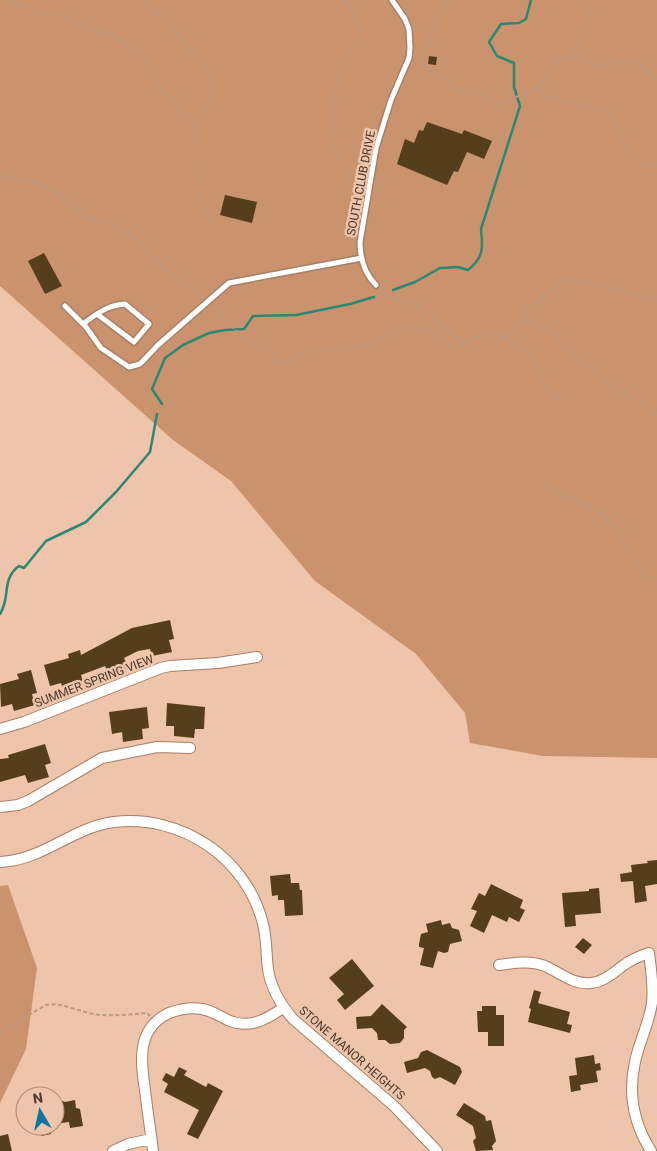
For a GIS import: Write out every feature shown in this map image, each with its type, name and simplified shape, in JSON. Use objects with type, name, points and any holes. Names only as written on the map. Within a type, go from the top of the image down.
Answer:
[{"type":"street","name":"SUMMER SPRING VIEW","points":[[0,729],[24,722],[161,668],[226,662],[257,656]]},
{"type":"street","points":[[0,807],[18,805],[28,801],[102,758],[157,747],[190,748]]},
{"type":"street","name":"STONE MANOR HEIGHTS","points":[[0,862],[30,856],[84,831],[112,822],[148,822],[165,826],[198,838],[212,847],[238,872],[254,898],[263,925],[270,980],[283,1008],[293,1019],[394,1106],[437,1151]]},
{"type":"street","points":[[499,965],[521,962],[545,966],[571,980],[581,983],[601,981],[625,964],[649,953],[655,988],[650,1014],[635,1062],[632,1095],[637,1124],[650,1151]]},
{"type":"street","points":[[153,1151],[141,1054],[148,1032],[156,1023],[170,1013],[188,1008],[210,1010],[240,1024],[251,1023],[271,1016],[283,1008]]},
{"type":"street","points":[[113,1151],[128,1144],[152,1139]]},
{"type":"lane","name":"SOUTH CLUB DRIVE","points":[[376,285],[366,272],[360,242],[376,148],[410,48],[409,29],[392,0]]},
{"type":"lane","points":[[65,306],[83,324],[101,348],[129,367],[140,364],[158,345],[230,283],[362,258]]},
{"type":"lane","points":[[83,324],[97,314],[114,305],[125,304],[149,324],[134,342],[97,314]]},
{"type":"path","points":[[9,0],[26,9],[65,18],[131,48],[140,55],[160,86],[196,129]]},
{"type":"path","points":[[145,0],[150,8],[161,15],[173,27],[208,72],[212,84],[213,96],[196,129],[202,202],[205,214],[220,228]]},
{"type":"path","points":[[345,0],[352,8],[360,27],[361,35],[358,43],[341,68],[333,103],[336,122],[332,136],[333,146],[353,186],[360,192],[366,207]]},
{"type":"path","points":[[450,0],[434,24],[422,64],[458,89],[483,95],[499,104],[538,88],[555,60],[583,56],[596,67],[619,60],[631,61],[657,76]]},
{"type":"path","points":[[571,57],[585,31],[589,18],[586,0]]},
{"type":"path","points":[[538,88],[547,97],[607,112],[614,118],[634,160],[645,166],[657,164]]},
{"type":"path","points":[[0,175],[36,182],[58,193],[80,212],[92,219],[119,226],[128,231],[162,267],[214,305],[242,340],[258,344],[279,362],[311,351],[364,346],[406,326],[427,329],[451,345],[456,346],[478,336],[494,335],[505,337],[528,353],[536,364],[546,388],[552,395],[566,400]]},
{"type":"path","points":[[524,321],[524,308],[543,298],[552,287],[568,279],[652,298],[657,302]]},
{"type":"path","points":[[376,285],[389,297],[397,298],[422,308],[463,342]]},
{"type":"path","points":[[505,337],[519,323],[524,321],[531,321],[542,326],[555,335],[575,359],[657,414]]},
{"type":"path","points":[[542,483],[606,518],[626,541],[638,568],[642,573],[657,582]]},
{"type":"path","points":[[0,1032],[46,1005],[53,1004],[103,1016],[147,1013],[156,1023]]},
{"type":"shaded area","points":[[0,0],[657,0],[657,758],[543,756],[470,743],[465,713],[416,654],[315,581],[231,481],[173,440],[0,286]]},
{"type":"shaded area","points":[[8,885],[37,968],[26,1049],[0,1103],[0,886]]},
{"type":"building","points":[[429,56],[437,57],[436,65],[428,64]]},
{"type":"building","points":[[427,122],[462,134],[464,130],[492,141],[484,159],[467,152],[458,172],[454,171],[447,185],[397,164],[405,139],[414,143],[419,130],[423,131]]},
{"type":"building","points":[[225,195],[257,202],[252,223],[220,215]]},
{"type":"building","points":[[44,253],[62,286],[45,294],[28,261]]},
{"type":"building","points":[[170,620],[174,639],[169,640],[172,652],[152,656],[150,649],[138,651],[124,658],[128,667],[110,676],[105,666],[81,675],[84,686],[64,692],[61,683],[50,686],[44,665],[69,658],[68,654],[80,650],[81,655],[132,628]]},
{"type":"building","points":[[31,670],[37,693],[32,694],[35,705],[14,711],[12,704],[1,707],[0,684],[19,679],[17,674]]},
{"type":"building","points":[[167,703],[205,707],[204,729],[195,729],[194,738],[174,736],[174,726],[166,726]]},
{"type":"building","points":[[147,707],[149,728],[142,729],[143,739],[123,742],[122,732],[112,734],[109,712]]},
{"type":"building","points":[[45,744],[51,763],[45,765],[49,777],[28,783],[25,775],[0,782],[0,759],[9,758],[8,755]]},
{"type":"building","points":[[657,860],[657,884],[645,886],[647,901],[635,903],[633,881],[621,882],[620,874],[632,872],[631,865]]},
{"type":"building","points":[[290,874],[291,883],[299,883],[300,890],[302,890],[303,915],[285,916],[284,900],[278,900],[278,895],[272,896],[270,876]]},
{"type":"building","points":[[491,884],[523,900],[520,908],[525,910],[519,922],[509,917],[507,922],[492,915],[484,933],[470,926],[477,911],[471,909],[479,893],[485,896]]},
{"type":"building","points":[[599,888],[601,913],[575,915],[576,926],[565,927],[562,893],[589,891],[589,889]]},
{"type":"building","points":[[441,920],[442,925],[450,923],[452,928],[459,930],[462,941],[450,944],[448,952],[438,951],[433,968],[420,965],[424,948],[419,947],[421,934],[428,932],[426,924]]},
{"type":"building","points":[[583,938],[592,945],[584,954],[575,947]]},
{"type":"building","points":[[352,959],[374,986],[345,1010],[337,1000],[344,994],[329,978]]},
{"type":"building","points":[[534,990],[541,992],[538,1003],[570,1012],[567,1024],[572,1025],[570,1033],[528,1022],[531,1009],[529,1008]]},
{"type":"building","points":[[382,1004],[407,1027],[404,1030],[404,1038],[400,1043],[390,1044],[385,1040],[378,1040],[377,1033],[372,1028],[357,1029],[356,1017],[371,1016]]},
{"type":"building","points":[[482,1006],[496,1006],[496,1015],[504,1015],[504,1046],[488,1046],[488,1032],[478,1032],[477,1011],[482,1011]]},
{"type":"building","points":[[427,1050],[460,1067],[462,1072],[455,1085],[440,1077],[435,1079],[430,1071],[425,1068],[407,1073],[404,1062],[418,1058],[421,1052]]},
{"type":"building","points":[[594,1055],[595,1064],[600,1063],[601,1070],[596,1071],[598,1082],[580,1085],[581,1090],[571,1092],[569,1076],[577,1075],[575,1058]]},
{"type":"building","points":[[179,1067],[187,1071],[184,1075],[206,1087],[208,1083],[223,1091],[198,1139],[187,1134],[199,1110],[164,1092],[168,1084],[162,1080],[166,1073],[174,1077]]},
{"type":"building","points":[[75,1100],[76,1108],[80,1109],[83,1126],[70,1128],[69,1122],[65,1123],[65,1102]]},
{"type":"building","points":[[464,1103],[485,1116],[486,1121],[491,1120],[496,1141],[492,1146],[493,1150],[476,1151],[473,1141],[476,1138],[473,1126],[456,1115]]},
{"type":"building","points":[[8,1134],[12,1151],[0,1151],[0,1136]]},
{"type":"waterway","points":[[393,290],[415,282],[440,268],[458,267],[468,270],[480,256],[482,247],[481,229],[520,106],[514,87],[514,63],[497,56],[489,42],[501,24],[519,23],[526,19],[531,0]]},
{"type":"waterway","points":[[162,404],[152,389],[165,358],[183,345],[209,333],[244,329],[253,316],[296,315],[374,297]]},
{"type":"waterway","points":[[0,614],[5,601],[8,582],[13,571],[19,566],[24,568],[46,541],[86,522],[116,492],[150,452],[157,414]]}]
